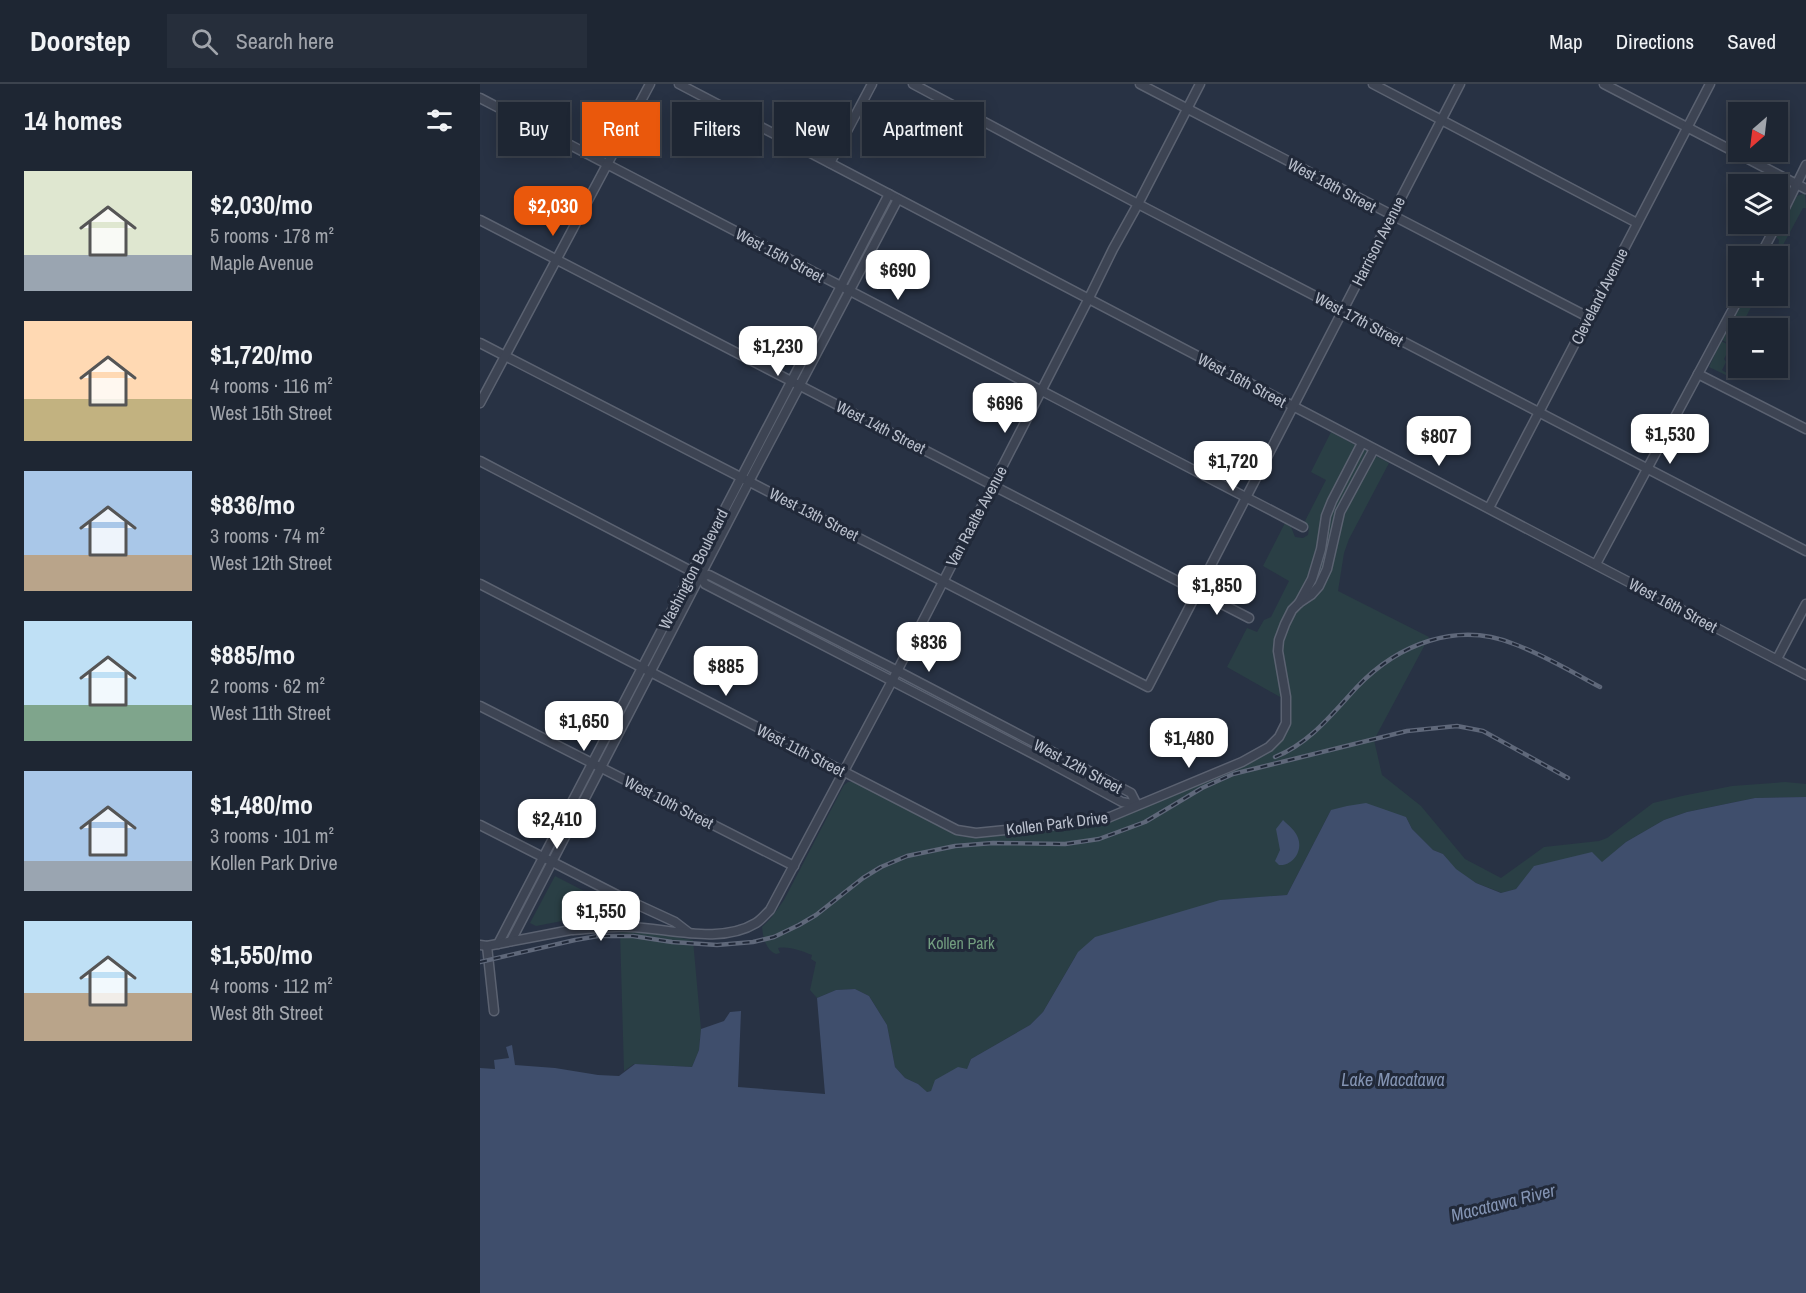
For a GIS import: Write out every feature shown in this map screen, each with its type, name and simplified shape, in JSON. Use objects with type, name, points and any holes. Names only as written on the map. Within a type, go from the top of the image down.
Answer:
[{"type":"street","points":[[480,403],[650,84]]},
{"type":"street","name":"West 16th Street","points":[[679,84],[1806,675]]},
{"type":"street","points":[[830,163],[872,84]]},
{"type":"street","name":"West 17th Street","points":[[914,84],[1138,204],[1806,550]]},
{"type":"street","name":"West 18th Street","points":[[1140,84],[1588,318]]},
{"type":"street","name":"Van Raalte Avenue","points":[[688,932],[717,934],[735,932],[759,922],[770,910],[892,681],[1200,84]]},
{"type":"street","points":[[1373,84],[1637,223]]},
{"type":"street","name":"Harrison Avenue","points":[[1148,687],[1460,84]]},
{"type":"street","points":[[1604,84],[1806,189]]},
{"type":"street","name":"Cleveland Avenue","points":[[1489,508],[1710,84]]},
{"type":"street","name":"West 15th Street","points":[[480,98],[1304,526]]},
{"type":"street","points":[[1788,202],[1806,165]]},
{"type":"street","name":"Washington Boulevard","points":[[646,670],[691,571],[889,194]]},
{"type":"street","name":"Washington Boulevard","points":[[510,942],[548,860],[646,670],[700,576],[898,199]]},
{"type":"street","name":"West 14th Street","points":[[480,220],[1249,618]]},
{"type":"street","points":[[1596,564],[1646,467],[1735,306]]},
{"type":"street","name":"West 13th Street","points":[[480,343],[1148,687]]},
{"type":"street","points":[[1698,374],[1806,429]]},
{"type":"street","name":"Kollen Park Drive","points":[[1299,603],[1314,572],[1329,508],[1362,443]]},
{"type":"street","name":"Kollen Park Drive","points":[[963,832],[976,833],[1085,822],[1110,817],[1242,762],[1269,747],[1279,737],[1286,723],[1286,697],[1280,668],[1279,640],[1292,610],[1319,586],[1327,569],[1340,513],[1374,449]]},
{"type":"street","name":"West 12th Street","points":[[480,461],[691,571],[700,576],[705,584],[1122,802],[1137,805]]},
{"type":"street","name":"West 12th Street","points":[[700,576],[709,575],[1131,793],[1137,805]]},
{"type":"street","name":"West 11th Street","points":[[480,584],[943,824],[963,832]]},
{"type":"street","points":[[1777,659],[1806,604]]},
{"type":"street","name":"West 10th Street","points":[[480,706],[794,866]]},
{"type":"street","points":[[480,825],[675,922],[688,932]]},
{"type":"street","name":"Washington Boulevard","points":[[498,944],[548,860]]},
{"type":"street","points":[[623,898],[628,927]]},
{"type":"street","points":[[494,1011],[484,945],[573,930],[625,916]]},
{"type":"street","points":[[573,930],[628,927],[688,932]]},
{"type":"green space","points":[[1805,193],[1806,208],[1803,208],[1782,246],[1778,246],[1779,240],[1776,237],[1778,234],[1788,234],[1788,214],[1797,196]]},
{"type":"green space","points":[[1740,306],[1752,306],[1745,318],[1734,318]]},
{"type":"green space","points":[[1728,329],[1728,343],[1722,340]]},
{"type":"green space","points":[[1721,341],[1728,344],[1728,352],[1724,359],[1726,362],[1722,370],[1728,376],[1709,367]]},
{"type":"green space","name":"Kollen Park","points":[[1331,432],[1389,463],[1349,539],[1344,553],[1338,591],[1429,637],[1374,740],[1382,775],[1421,806],[1465,859],[1501,878],[1544,847],[1599,841],[1607,838],[1653,803],[1732,786],[1785,782],[1806,784],[1806,797],[1755,798],[1687,812],[1664,820],[1626,842],[1602,863],[1535,866],[1516,889],[1502,893],[1476,883],[1455,869],[1443,854],[1433,850],[1412,829],[1406,817],[1331,810],[1287,895],[1221,900],[1075,957],[1043,1012],[1030,1025],[971,1059],[967,1069],[926,1092],[918,1084],[905,1078],[895,1067],[887,1025],[869,996],[855,989],[836,990],[817,998],[810,990],[816,962],[811,959],[812,955],[795,949],[782,948],[778,948],[780,953],[776,954],[767,947],[764,939],[762,927],[784,900],[844,785],[853,782],[963,837],[1096,824],[1138,810],[1264,756],[1278,743],[1288,728],[1291,716],[1289,702],[1227,667],[1247,628],[1257,632],[1264,620],[1271,617],[1289,581],[1263,566],[1285,523],[1291,527],[1295,537],[1303,538],[1308,535],[1309,528],[1305,521],[1326,480],[1311,472]]},
{"type":"green space","points":[[555,876],[615,907],[614,911],[536,926],[530,923]]},
{"type":"green space","points":[[620,931],[639,931],[693,940],[701,1029],[699,1050],[692,1067],[634,1064],[624,1071]]},
{"type":"water","name":"Lake Macatawa","points":[[1806,797],[1806,1293],[480,1293],[480,1068],[495,1069],[494,1060],[509,1058],[506,1047],[512,1045],[515,1065],[555,1068],[598,1075],[619,1076],[635,1064],[692,1067],[699,1050],[701,1029],[724,1021],[730,1012],[741,1011],[738,1087],[825,1094],[817,998],[836,990],[855,989],[869,996],[887,1025],[895,1067],[905,1078],[918,1084],[927,1092],[931,1091],[935,1080],[958,1067],[967,1069],[971,1059],[1030,1025],[1043,1012],[1078,952],[1095,937],[1220,900],[1287,895],[1331,810],[1366,803],[1406,817],[1412,829],[1433,850],[1443,854],[1456,869],[1476,883],[1501,893],[1516,889],[1534,866],[1592,852],[1602,862],[1626,842],[1664,820],[1687,812],[1755,798]]},
{"type":"water","points":[[1283,820],[1297,835],[1299,848],[1296,857],[1289,863],[1279,865],[1275,861],[1280,850],[1276,829]]},
{"type":"railway","points":[[1275,757],[1310,736],[1357,687],[1391,659],[1410,648],[1450,636],[1493,637],[1514,644],[1547,658],[1600,687]]},
{"type":"railway","points":[[480,962],[598,936],[633,936],[672,942],[717,945],[753,942],[774,937],[816,915],[863,878],[881,867],[907,856],[955,846],[993,843],[1065,844],[1099,839],[1145,822],[1202,788],[1233,774],[1407,731],[1457,726],[1483,731],[1568,778]]},
{"type":"water label","name":"Macatawa River","points":[[1503,1203]]}]
